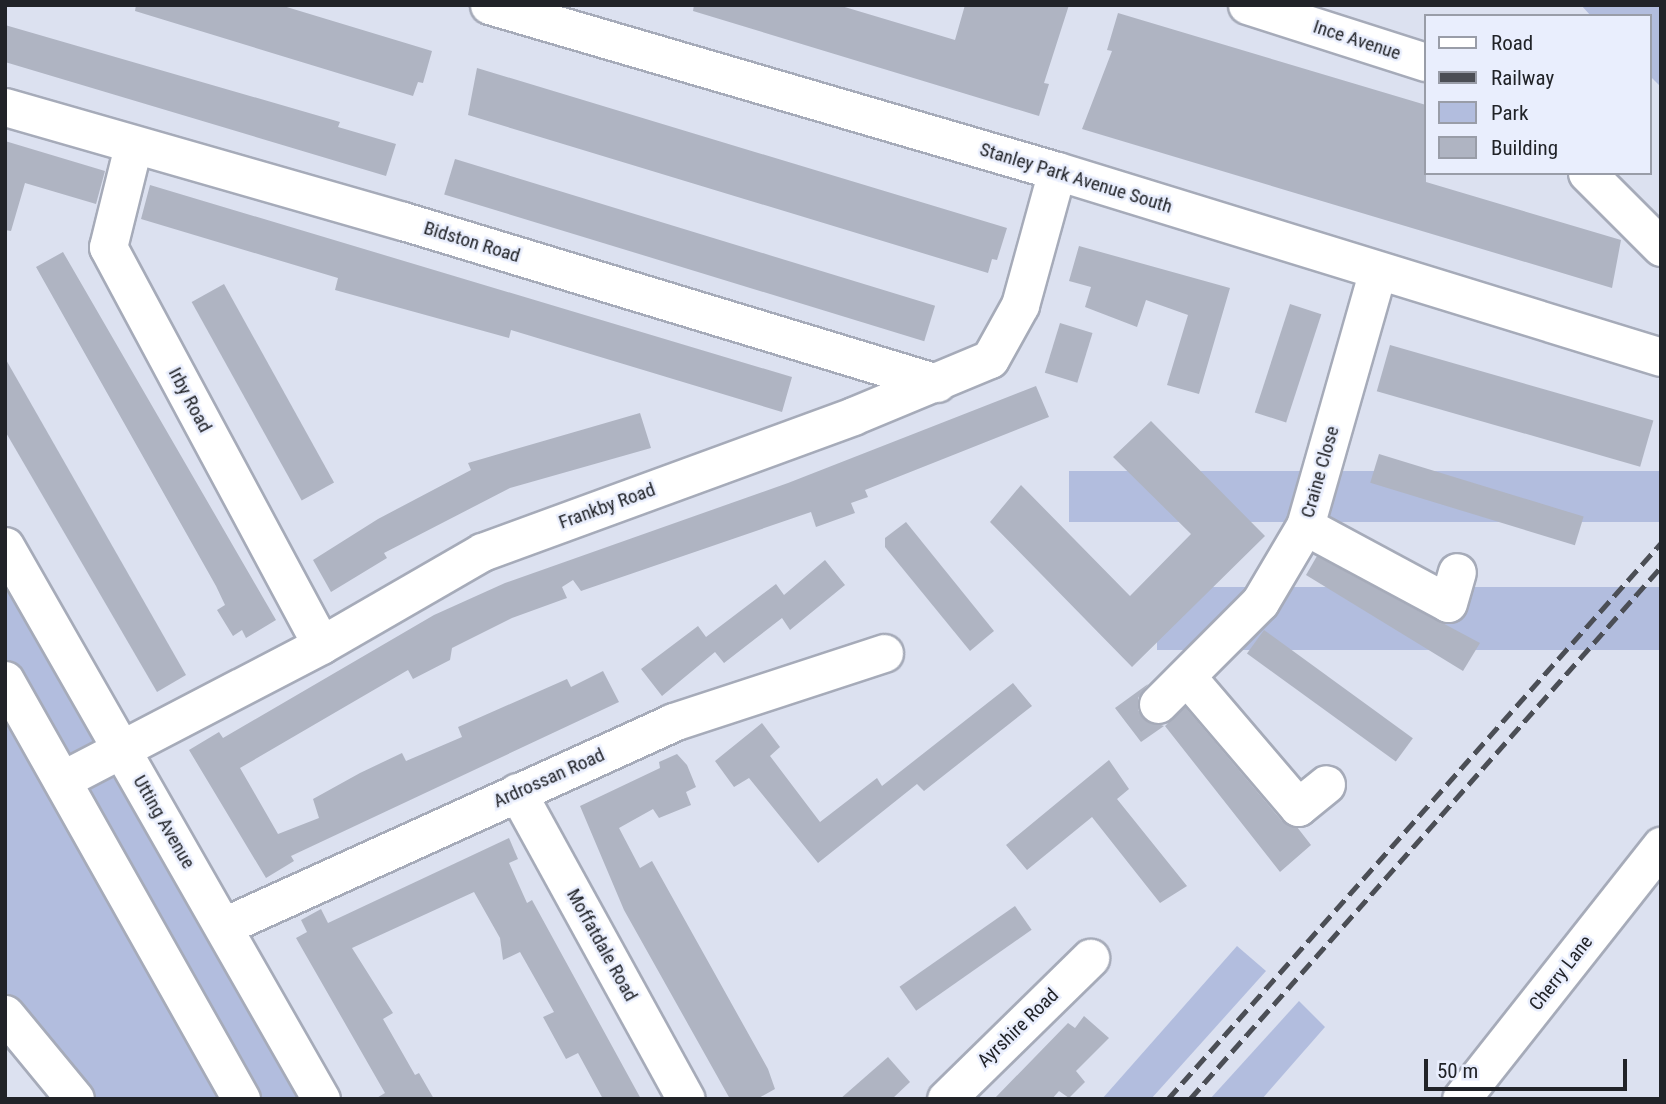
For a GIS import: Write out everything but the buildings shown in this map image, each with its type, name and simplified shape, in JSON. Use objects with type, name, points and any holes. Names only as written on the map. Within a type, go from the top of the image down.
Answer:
[{"type":"street","name":"Stanley Park Avenue South","points":[[489,5],[1057,171],[1377,273],[1661,357]]},
{"type":"street","name":"Ince Avenue","points":[[1247,5],[1424,61]]},
{"type":"street","name":"Bidston Road","points":[[5,107],[133,146],[402,221],[937,383]]},
{"type":"street","name":"Irby Road","points":[[133,146],[108,247],[321,645]]},
{"type":"street","name":"Frankby Road","points":[[62,779],[321,645],[482,552],[937,383],[990,359],[1014,316],[1057,171]]},
{"type":"street","points":[[1589,175],[1661,247]]},
{"type":"street","name":"Craine Close","points":[[1158,704],[1260,602],[1306,526],[1377,273]]},
{"type":"street","points":[[1306,526],[1448,603],[1457,572]]},
{"type":"street","name":"Utting Avenue","points":[[5,546],[321,1099]]},
{"type":"street","name":"Ardrossan Road","points":[[223,926],[673,722],[884,653]]},
{"type":"street","points":[[1187,677],[1298,807],[1326,784]]},
{"type":"street","points":[[5,680],[240,1099]]},
{"type":"street","name":"Moffatdale Road","points":[[517,792],[686,1099]]},
{"type":"street","name":"Cherry Lane","points":[[1461,1099],[1661,846]]},
{"type":"street","name":"Ayrshire Road","points":[[946,1099],[1090,958]]},
{"type":"street","points":[[5,1014],[75,1099]]},
{"type":"green space","points":[[1581,5],[1661,5],[1661,87],[1652,78],[1652,14],[1589,14]]},
{"type":"green space","points":[[1069,471],[1661,471],[1661,522],[1069,522]]},
{"type":"green space","points":[[5,546],[321,1099],[75,1099],[5,1014]]},
{"type":"green space","points":[[1157,587],[1661,587],[1661,650],[1157,650]]},
{"type":"green space","points":[[1237,946],[1266,971],[1151,1099],[1102,1099]]},
{"type":"green space","points":[[1299,1001],[1325,1027],[1262,1099],[1210,1099]]},
{"type":"railway","points":[[1168,1099],[1661,543]]},
{"type":"railway","points":[[1190,1099],[1661,567]]}]
